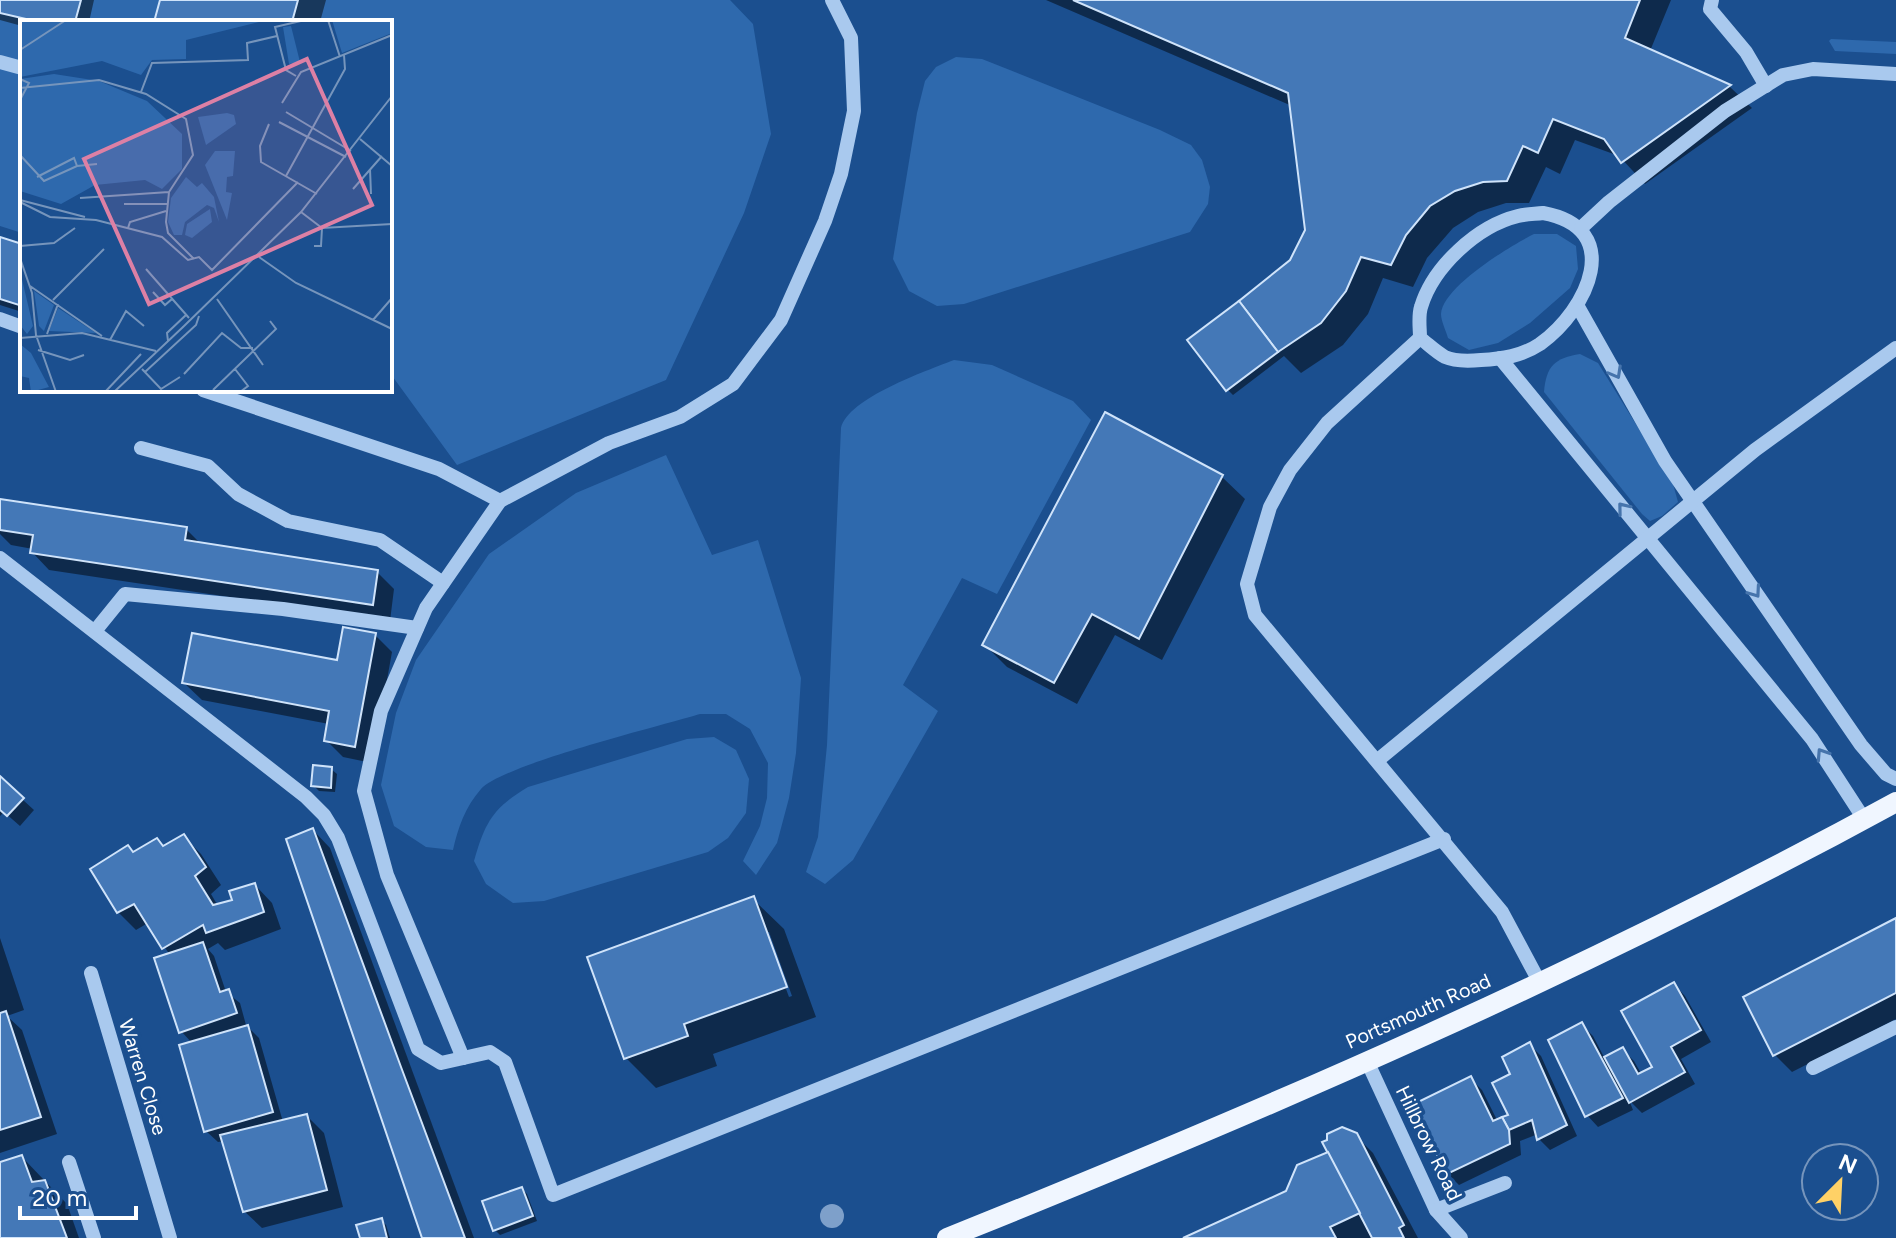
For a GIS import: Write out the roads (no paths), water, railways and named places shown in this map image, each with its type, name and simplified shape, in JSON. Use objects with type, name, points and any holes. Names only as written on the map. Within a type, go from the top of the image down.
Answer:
[{"type":"main road","name":"Portsmouth Road","points":[[947,1238],[1101,1176],[1540,983],[1896,802]]},
{"type":"street","points":[[463,1058],[387,875],[364,791],[381,711],[426,608],[500,501],[609,443],[680,417],[733,384],[781,320],[825,221],[841,174],[854,111],[855,75],[851,38],[832,0]]},
{"type":"street","points":[[1712,0],[1710,9],[1746,52],[1766,86]]},
{"type":"street","points":[[0,62],[20,67]]},
{"type":"street","points":[[1581,228],[1725,111],[1783,75],[1813,69],[1896,74]]},
{"type":"street","points":[[1420,338],[1446,357],[1464,361],[1512,357],[1539,344],[1559,327],[1577,305],[1589,283],[1591,245],[1581,228],[1562,216],[1543,213],[1516,216],[1487,229],[1448,262],[1431,282],[1419,310],[1420,338],[1327,423],[1290,470],[1270,507],[1247,584],[1255,615],[1502,912],[1540,983]]},
{"type":"street","points":[[1577,305],[1665,461],[1861,745],[1886,774],[1896,779]]},
{"type":"street","points":[[0,319],[20,326]]},
{"type":"street","points":[[1378,760],[1755,450],[1896,348]]},
{"type":"street","points":[[1500,358],[1812,739],[1864,819]]},
{"type":"street","points":[[209,392],[439,469],[500,501]]},
{"type":"street","points":[[141,448],[208,466],[238,494],[288,521],[380,540],[443,583]]},
{"type":"street","points":[[0,558],[306,797],[324,815],[338,838],[418,1049],[441,1063],[490,1052],[505,1062],[553,1195],[1444,839]]},
{"type":"street","points":[[95,631],[125,594],[283,609],[417,628]]},
{"type":"street","name":"Warren Close","points":[[91,973],[170,1238]]},
{"type":"street","points":[[1813,1068],[1896,1027]]},
{"type":"street","name":"Hillbrow Road","points":[[1367,1061],[1436,1210],[1461,1238]]},
{"type":"street","points":[[69,1162],[94,1238]]},
{"type":"street","points":[[1436,1210],[1505,1183]]}]
